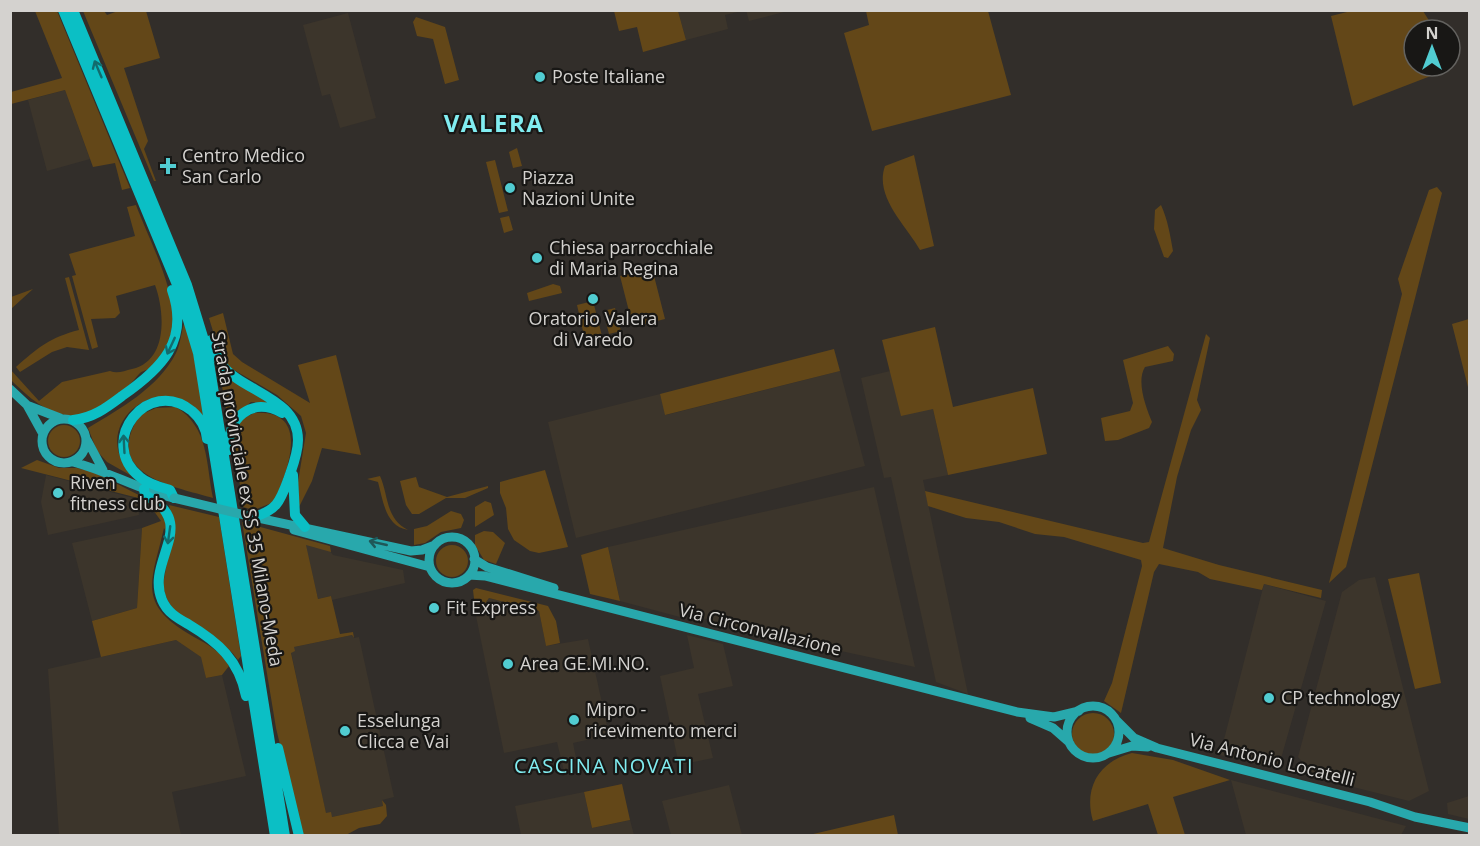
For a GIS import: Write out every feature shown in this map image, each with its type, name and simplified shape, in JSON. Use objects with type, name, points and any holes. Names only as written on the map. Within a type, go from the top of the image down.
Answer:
[{"type":"highway","name":"Strada provinciale ex SS 35 Milano-Meda","points":[[63,10],[178,287],[195,343],[234,545],[247,593],[285,836]]},
{"type":"highway","name":"Strada provinciale ex SS 35 Milano-Meda","points":[[73,10],[187,285],[207,350],[276,836]]},
{"type":"highway","points":[[71,420],[98,414],[156,370],[168,355],[176,335],[178,316],[173,294],[138,204],[131,171]]},
{"type":"highway","points":[[187,285],[200,309],[222,365],[275,402],[295,424],[298,442],[294,463],[280,503],[267,514],[253,518]]},
{"type":"highway","points":[[174,498],[170,490],[147,482],[131,468],[123,444],[124,431],[130,418],[139,409],[162,401],[185,406],[202,423],[234,545]]},
{"type":"highway","points":[[234,545],[236,496],[229,447],[231,429],[240,414],[255,407],[276,409],[289,417]]},
{"type":"highway","points":[[294,463],[295,515],[304,530]]},
{"type":"highway","points":[[144,489],[145,495],[164,506],[171,521],[158,585],[163,604],[170,613],[219,645],[232,660],[243,681],[268,836]]},
{"type":"highway","points":[[247,593],[259,638],[273,728],[299,836]]},
{"type":"main road","points":[[10,389],[27,405],[53,417],[71,420],[85,431],[103,470]]},
{"type":"main road","points":[[27,405],[43,435],[43,448],[50,459],[64,464],[73,462],[84,453],[87,439]]},
{"type":"main road","points":[[43,435],[53,422],[71,420]]},
{"type":"main road","points":[[73,462],[103,470],[144,489],[174,498],[304,530],[409,550],[422,550],[446,538],[458,538],[470,546],[474,559],[469,575],[458,582],[447,582],[436,576],[430,567],[430,554],[435,545]]},
{"type":"main road","points":[[304,530],[430,567]]},
{"type":"main road","name":"Via Circonvallazione","points":[[474,559],[487,567],[552,587],[586,602]]},
{"type":"main road","name":"Via Circonvallazione","points":[[469,575],[485,576],[1017,712]]},
{"type":"main road","points":[[1088,706],[1100,707],[1110,712],[1116,720],[1118,738],[1107,753],[1097,757],[1085,756],[1076,751],[1053,728],[1017,712],[1054,717],[1088,706]]},
{"type":"main road","points":[[1070,743],[1068,724],[1078,711]]},
{"type":"main road","name":"Via Antonio Locatelli","points":[[1116,720],[1134,738],[1156,748]]},
{"type":"main road","name":"Via Antonio Locatelli","points":[[1107,753],[1132,746],[1156,748],[1379,805],[1414,817],[1470,828]]},
{"type":"shaded area","points":[[678,10],[742,11],[725,15],[728,29],[686,40]]},
{"type":"shaded area","points":[[746,10],[788,10],[788,11],[749,21]]},
{"type":"shaded area","points":[[1355,10],[1423,11],[1427,18],[1402,18],[1402,78],[1425,78],[1353,106],[1331,16]]},
{"type":"shaded area","points":[[35,11],[57,11],[130,188],[122,190],[115,163],[93,167],[65,90],[11,104],[11,92],[62,78]]},
{"type":"shaded area","points":[[83,11],[104,11],[107,15],[118,11],[146,11],[160,58],[124,68],[148,141],[144,149],[156,181],[154,181]]},
{"type":"shaded area","points":[[614,11],[678,11],[686,40],[643,52],[637,27],[619,31]]},
{"type":"shaded area","points":[[866,11],[988,11],[1011,95],[872,131],[844,33],[869,25]]},
{"type":"shaded area","points":[[348,13],[376,118],[340,128],[330,94],[322,96],[303,25]]},
{"type":"shaded area","points":[[416,17],[445,27],[459,80],[445,84],[433,39],[417,36],[413,22]]},
{"type":"shaded area","points":[[65,90],[90,159],[47,171],[28,100]]},
{"type":"shaded area","points":[[517,148],[522,166],[513,168],[509,152]]},
{"type":"shaded area","points":[[914,155],[934,246],[920,250],[893,210],[884,189],[883,177],[885,166]]},
{"type":"shaded area","points":[[495,160],[508,211],[499,213],[486,162]]},
{"type":"shaded area","points":[[1437,187],[1442,193],[1346,567],[1329,583],[1402,294],[1398,279],[1429,190]]},
{"type":"shaded area","points":[[136,205],[169,290],[173,318],[172,332],[167,345],[161,357],[152,367],[140,373],[111,400],[96,409],[68,415],[54,412],[26,394],[11,380],[10,369],[39,401],[62,382],[110,371],[123,371],[144,364],[158,346],[162,321],[155,285],[116,296],[120,313],[115,318],[91,319],[98,347],[92,349],[72,276],[76,275],[69,254],[135,236],[127,207]]},
{"type":"shaded area","points":[[1161,205],[1173,251],[1168,258],[1164,257],[1154,229],[1155,210]]},
{"type":"shaded area","points":[[509,216],[513,230],[504,233],[500,218]]},
{"type":"shaded area","points":[[652,268],[665,319],[633,327],[620,276]]},
{"type":"shaded area","points":[[69,277],[89,350],[67,347],[52,352],[20,372],[16,367],[38,349],[60,336],[79,330],[65,278]]},
{"type":"shaded area","points":[[553,284],[560,286],[562,293],[529,301],[527,293]]},
{"type":"shaded area","points":[[33,289],[11,309],[11,297]]},
{"type":"shaded area","points":[[593,301],[602,336],[585,340],[577,305]]},
{"type":"shaded area","points":[[615,308],[621,331],[609,334],[603,311]]},
{"type":"shaded area","points":[[223,313],[233,354],[242,362],[310,403],[298,365],[336,355],[361,455],[322,448],[312,481],[299,507],[298,482],[306,433],[301,416],[277,395],[229,367],[219,351],[209,318]]},
{"type":"shaded area","points":[[1470,319],[1469,391],[1452,324]]},
{"type":"shaded area","points":[[185,321],[206,419],[183,401],[166,397],[153,398],[130,411],[122,422],[118,434],[118,447],[123,463],[137,479],[107,462],[97,451],[88,428],[138,396],[159,377],[176,353]]},
{"type":"shaded area","points":[[935,327],[953,407],[1033,388],[1047,454],[948,475],[933,409],[901,416],[882,340]]},
{"type":"shaded area","points":[[1206,334],[1210,338],[1197,400],[1201,410],[1191,430],[1177,477],[1163,548],[1219,565],[1322,590],[1321,598],[1264,584],[1262,590],[1210,579],[1198,572],[1159,564],[1154,572],[1121,713],[1104,701],[1112,683],[1142,566],[1141,560],[1064,537],[1035,534],[999,522],[966,518],[928,506],[925,491],[1143,543],[1149,542]]},
{"type":"shaded area","points":[[1168,346],[1174,354],[1173,361],[1145,367],[1142,373],[1143,394],[1152,422],[1149,428],[1118,440],[1105,441],[1101,418],[1130,411],[1133,403],[1123,360]]},
{"type":"shaded area","points":[[834,349],[840,371],[665,415],[660,394]]},
{"type":"shaded area","points":[[219,369],[270,402],[269,404],[251,402],[228,421]]},
{"type":"shaded area","points":[[840,371],[865,466],[576,538],[548,422],[660,394],[666,415]]},
{"type":"shaded area","points":[[890,371],[933,409],[948,475],[923,480],[968,694],[936,682],[891,477],[884,478],[861,378]]},
{"type":"shaded area","points":[[176,407],[187,415],[200,436],[207,460],[213,498],[161,482],[146,474],[135,464],[129,451],[130,435],[140,415],[156,408]]},
{"type":"shaded area","points":[[254,413],[272,414],[284,421],[290,431],[291,444],[285,474],[274,502],[254,510],[243,507],[233,436],[242,419]]},
{"type":"shaded area","points":[[64,425],[75,430],[80,441],[75,452],[64,457],[53,452],[48,441],[53,430]]},
{"type":"shaded area","points":[[37,460],[59,468],[77,468],[94,472],[162,507],[168,535],[164,528],[152,578],[152,591],[156,603],[163,614],[176,625],[222,656],[229,666],[222,675],[206,678],[201,657],[176,640],[101,657],[92,621],[137,608],[142,528],[161,521],[146,500],[21,468]]},
{"type":"shaded area","points":[[545,470],[568,547],[539,553],[530,551],[514,540],[508,529],[506,508],[500,493],[500,482]]},
{"type":"shaded area","points":[[46,475],[137,499],[139,515],[48,535],[41,502]]},
{"type":"shaded area","points":[[380,476],[391,513],[408,530],[400,528],[390,518],[378,482],[367,479]]},
{"type":"shaded area","points":[[416,477],[419,487],[447,497],[488,486],[488,488],[465,498],[446,498],[419,514],[412,514],[406,505],[400,481]]},
{"type":"shaded area","points":[[874,487],[915,667],[744,630],[681,612],[680,617],[620,601],[608,547]]},
{"type":"shaded area","points":[[485,501],[491,503],[494,515],[475,527],[475,507]]},
{"type":"shaded area","points":[[169,505],[219,517],[241,656],[238,660],[218,641],[183,618],[167,598],[163,584],[174,526]]},
{"type":"shaded area","points":[[451,511],[461,514],[464,520],[461,528],[441,532],[425,543],[414,545],[414,529],[427,526]]},
{"type":"shaded area","points":[[242,522],[330,546],[331,552],[306,545],[318,599],[331,596],[340,634],[353,632],[354,638],[352,635],[294,647],[295,651],[291,653],[326,813],[331,812],[332,817],[383,806],[382,800],[386,805],[387,816],[380,824],[359,828],[346,835],[302,836],[276,728]]},
{"type":"shaded area","points":[[142,528],[137,608],[92,621],[72,543]]},
{"type":"shaded area","points":[[484,531],[493,532],[505,543],[496,564],[484,560],[475,545],[475,535]]},
{"type":"shaded area","points":[[305,544],[329,550],[333,555],[403,570],[405,583],[332,600],[331,596],[318,599]]},
{"type":"shaded area","points":[[452,545],[463,550],[468,561],[463,572],[452,577],[441,572],[436,561],[441,550]]},
{"type":"shaded area","points":[[608,547],[620,601],[590,594],[581,555]]},
{"type":"shaded area","points":[[1419,573],[1441,683],[1415,689],[1388,579]]},
{"type":"shaded area","points":[[1375,577],[1429,791],[1409,801],[1317,778],[1298,757],[1342,592],[1359,580]]},
{"type":"shaded area","points":[[1264,584],[1326,601],[1280,762],[1275,768],[1220,755]]},
{"type":"shaded area","points":[[476,588],[548,606],[556,621],[560,643],[546,646],[539,611],[489,598],[476,616],[473,590]]},
{"type":"shaded area","points":[[489,598],[539,611],[546,646],[588,639],[609,735],[573,743],[578,768],[564,771],[557,742],[504,753],[476,616]]},
{"type":"shaded area","points":[[352,635],[354,638],[359,637],[394,797],[382,800],[383,806],[332,817],[326,814],[291,652],[294,647]]},
{"type":"shaded area","points":[[687,635],[723,644],[733,686],[698,694],[713,758],[679,765],[660,676],[694,668]]},
{"type":"shaded area","points":[[176,640],[202,657],[206,678],[222,675],[246,776],[172,792],[181,835],[59,835],[48,669]]},
{"type":"shaded area","points":[[1093,713],[1108,719],[1114,734],[1108,749],[1093,755],[1078,749],[1072,734],[1078,719]]},
{"type":"shaded area","points":[[1132,753],[1173,760],[1230,780],[1173,797],[1185,835],[1158,835],[1148,804],[1093,821],[1090,797],[1097,777],[1111,762]]},
{"type":"shaded area","points":[[1231,780],[1406,826],[1401,835],[1246,835]]},
{"type":"shaded area","points":[[622,784],[630,820],[592,828],[584,792]]},
{"type":"shaded area","points":[[729,785],[742,835],[671,835],[662,801]]},
{"type":"shaded area","points":[[584,792],[592,828],[630,820],[634,835],[521,835],[515,806]]},
{"type":"shaded area","points":[[1469,796],[1469,819],[1448,814],[1447,803]]},
{"type":"shaded area","points":[[894,815],[898,835],[809,835]]},
{"type":"place","name":"Poste Italiane","points":[[540,77]]},
{"type":"place","name":"Centro Medico San Carlo","points":[[168,166]]},
{"type":"place","name":"Piazza Nazioni Unite","points":[[510,188]]},
{"type":"place","name":"Chiesa parrocchiale di Maria Regina","points":[[537,258]]},
{"type":"place","name":"Oratorio Valera di Varedo","points":[[593,299]]},
{"type":"place","name":"Riven fitness club","points":[[58,493]]},
{"type":"place","name":"Fit Express","points":[[434,608]]},
{"type":"place","name":"Area GE.MI.NO.","points":[[508,664]]},
{"type":"place","name":"CP technology","points":[[1269,698]]},
{"type":"place","name":"Mipro - ricevimento merci","points":[[574,720]]},
{"type":"place","name":"Esselunga Clicca e Vai","points":[[345,731]]},
{"type":"district","name":"VALERA","points":[[494,124]]},
{"type":"district","name":"CASCINA NOVATI","points":[[604,766]]}]
